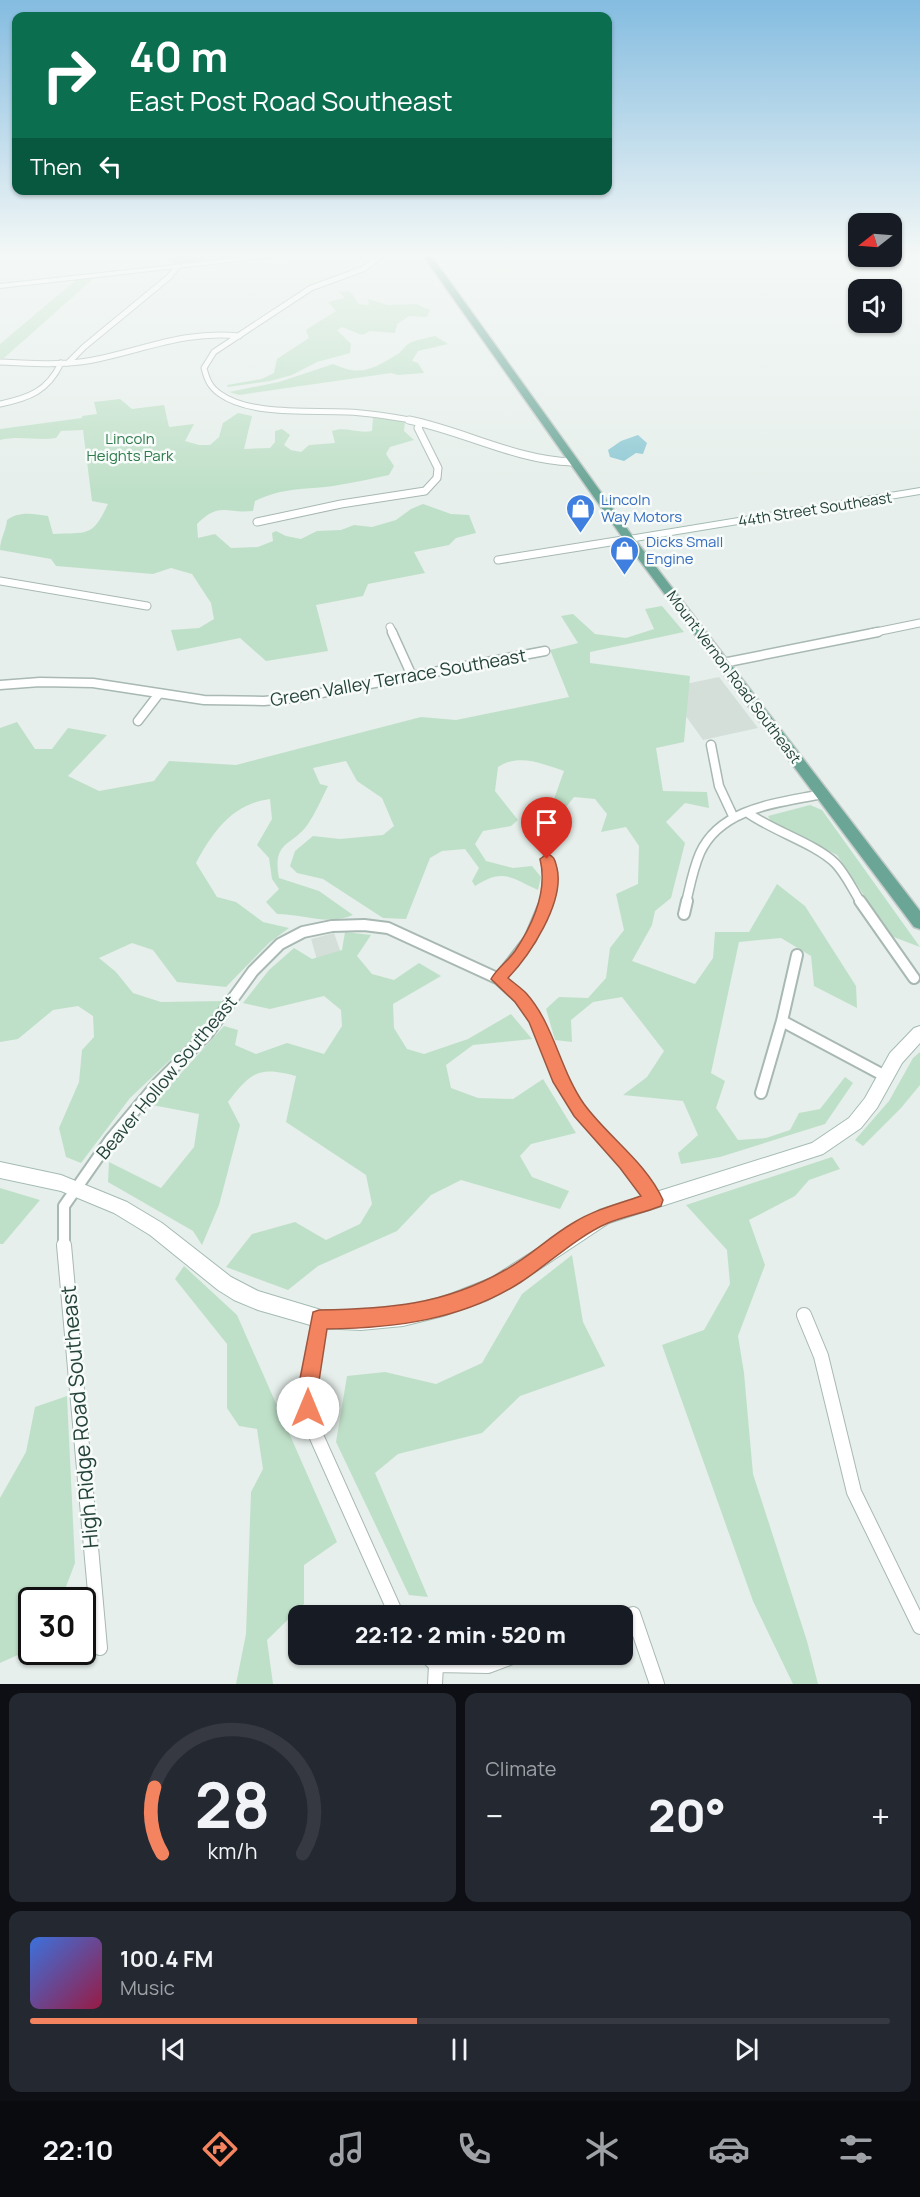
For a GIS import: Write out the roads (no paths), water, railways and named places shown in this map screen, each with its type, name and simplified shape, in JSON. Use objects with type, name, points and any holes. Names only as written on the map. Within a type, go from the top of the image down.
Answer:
[{"type":"main road","name":"Mount Vernon Road Southeast","points":[[481,333],[629,539],[920,923]]},
{"type":"street","points":[[68,363],[102,333]]},
{"type":"street","points":[[0,362],[68,363],[110,356],[193,335],[212,333]]},
{"type":"street","points":[[220,333],[239,336]]},
{"type":"street","points":[[244,333],[214,352],[204,368],[207,384],[223,397],[247,405],[359,412],[420,423],[543,460],[572,462]]},
{"type":"street","points":[[0,404],[20,400],[48,387],[55,378],[61,363]]},
{"type":"street","points":[[257,522],[341,504],[417,493],[431,488],[438,468],[418,428],[420,423]]},
{"type":"street","name":"44th Street Southeast","points":[[498,560],[920,491]]},
{"type":"street","points":[[0,581],[147,606]]},
{"type":"street","points":[[723,663],[920,623]]},
{"type":"street","points":[[390,627],[412,676]]},
{"type":"street","name":"Green Valley Terrace Southeast","points":[[0,685],[40,682],[93,683],[158,695],[204,700],[264,701],[295,698],[545,651]]},
{"type":"street","points":[[138,721],[158,695]]},
{"type":"street","points":[[711,745],[719,786],[733,816]]},
{"type":"street","points":[[684,914],[694,871],[702,849],[715,830],[733,816],[822,794]]},
{"type":"street","points":[[748,813],[764,825],[819,852],[835,863],[876,926],[914,978]]},
{"type":"street","points":[[499,979],[520,956],[545,908],[551,873],[547,859]]},
{"type":"street","name":"Beaver Hollow Southeast","points":[[77,1189],[110,1140],[157,1084],[208,1033],[253,972],[280,944],[303,933],[332,926],[364,926],[388,928],[499,979],[520,998],[536,1019],[561,1082],[579,1111],[627,1163],[654,1200]]},
{"type":"street","points":[[761,1093],[782,1021],[797,955]]},
{"type":"street","points":[[782,1021],[885,1076]]},
{"type":"street","points":[[0,1170],[54,1180],[116,1206],[155,1228],[236,1290],[256,1300],[319,1319],[381,1318],[418,1312],[471,1297],[512,1276],[579,1229],[605,1216],[817,1149],[855,1123],[871,1103],[896,1058],[920,1033]]},
{"type":"street","name":"High Ridge Road Southeast","points":[[77,1189],[64,1206],[63,1238],[100,1648]]},
{"type":"street","points":[[804,1315],[821,1356],[854,1492],[920,1627]]},
{"type":"street","points":[[319,1319],[307,1394],[310,1422],[392,1605]]},
{"type":"street","points":[[633,1628],[657,1684]]},
{"type":"street","points":[[431,1665],[435,1684]]},
{"type":"water","points":[[638,435],[647,443],[643,454],[636,453],[624,461],[610,457],[608,450],[621,441]]},
{"type":"place","name":"Lincoln Way Motors","points":[[580,534]]},
{"type":"place","name":"Dicks Small Engine","points":[[625,576]]},
{"type":"park label","name":"Lincoln Heights Park","points":[[130,446]]}]
